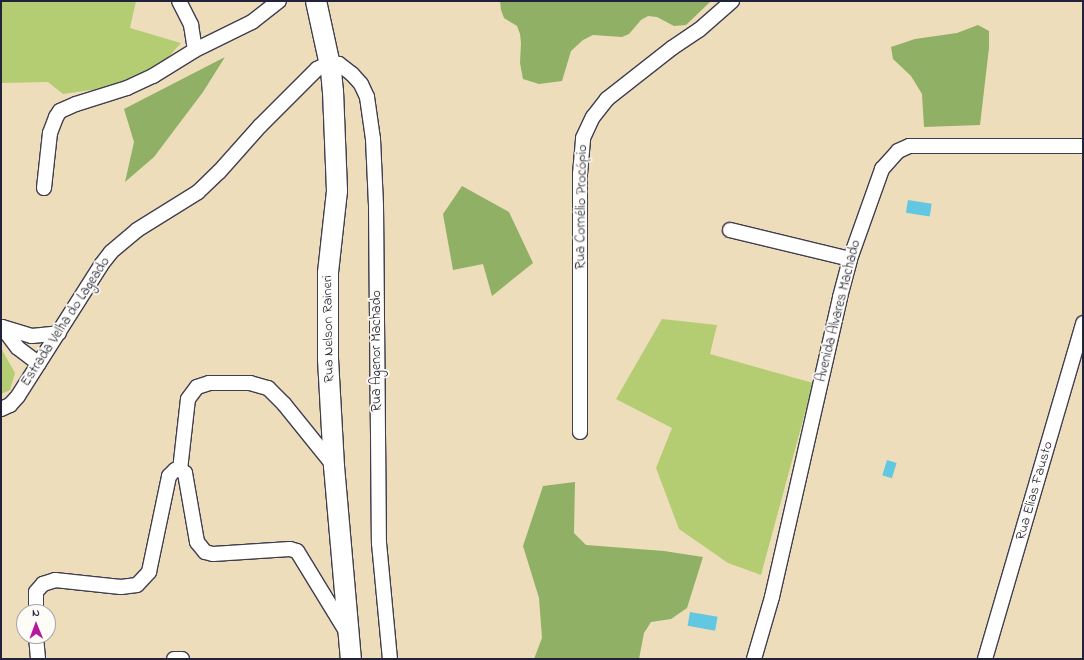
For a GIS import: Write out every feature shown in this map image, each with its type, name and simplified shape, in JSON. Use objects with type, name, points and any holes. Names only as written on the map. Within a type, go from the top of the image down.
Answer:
[{"type":"main road","name":"Rua Nelson Raineri","points":[[316,1],[329,63],[333,91],[337,191],[328,272],[328,359],[334,466],[351,659]]},
{"type":"street","points":[[179,1],[191,25],[195,50]]},
{"type":"street","points":[[44,188],[50,132],[60,111],[76,104],[134,85],[153,76],[195,50],[252,22],[279,1]]},
{"type":"street","name":"Rua Cornélio Procópio","points":[[580,432],[580,174],[583,138],[593,117],[607,99],[672,48],[699,30],[732,1]]},
{"type":"street","name":"Estrada Velha do Lageado","points":[[1,409],[10,405],[18,396],[101,265],[111,252],[137,230],[198,192],[310,74],[322,65],[329,63]]},
{"type":"street","name":"Rua Agenor Machado","points":[[329,63],[339,64],[352,74],[361,84],[367,97],[373,139],[376,206],[379,543],[390,659]]},
{"type":"street","name":"Avenida Alvares Machado","points":[[754,659],[772,597],[850,259],[882,169],[898,151],[910,146],[1083,146]]},
{"type":"street","points":[[730,230],[850,259]]},
{"type":"street","name":"Rua Elias Fausto","points":[[985,659],[1083,323]]},
{"type":"street","points":[[1,326],[32,336],[59,333]]},
{"type":"street","points":[[1,326],[18,348],[39,364]]},
{"type":"street","points":[[180,470],[188,399],[197,387],[209,383],[250,383],[268,388],[284,404],[334,466]]},
{"type":"street","points":[[36,604],[36,592],[43,584],[55,580],[121,587],[138,585],[149,572],[169,476],[175,470],[180,470]]},
{"type":"street","points":[[180,470],[184,473],[197,542],[205,552],[213,554],[290,549],[297,551],[349,637]]},
{"type":"street","points":[[37,644],[38,659]]},
{"type":"street","points":[[174,659],[182,659]]},
{"type":"green space","points":[[1,1],[136,1],[130,28],[181,43],[164,62],[138,77],[113,87],[63,94],[48,82],[1,83]]},
{"type":"green space","points":[[500,1],[711,1],[686,25],[674,26],[657,17],[648,16],[641,20],[629,34],[622,37],[593,35],[583,40],[571,51],[562,81],[539,84],[523,79],[520,63],[520,34],[517,26],[504,18]]},
{"type":"green space","points":[[978,25],[989,31],[989,48],[980,125],[924,127],[922,94],[911,76],[893,59],[891,47],[915,39],[957,33]]},
{"type":"green space","points":[[225,57],[203,92],[154,157],[125,182],[134,142],[124,109]]},
{"type":"green space","points":[[462,186],[509,212],[533,263],[492,296],[483,264],[453,270],[443,214]]},
{"type":"green space","points":[[662,319],[717,325],[710,354],[813,383],[761,575],[728,563],[679,529],[656,468],[672,428],[616,399]]},
{"type":"green space","points":[[1,348],[15,373],[10,390],[1,394]]},
{"type":"green space","points":[[575,482],[574,533],[586,545],[664,551],[703,557],[687,608],[671,619],[651,622],[644,633],[639,659],[534,659],[542,638],[539,598],[523,546],[543,486]]},
{"type":"water","points":[[908,200],[932,204],[930,217],[906,213]]},
{"type":"water","points":[[887,460],[897,463],[892,478],[882,475]]},
{"type":"water","points":[[690,612],[718,617],[715,631],[688,626]]}]
